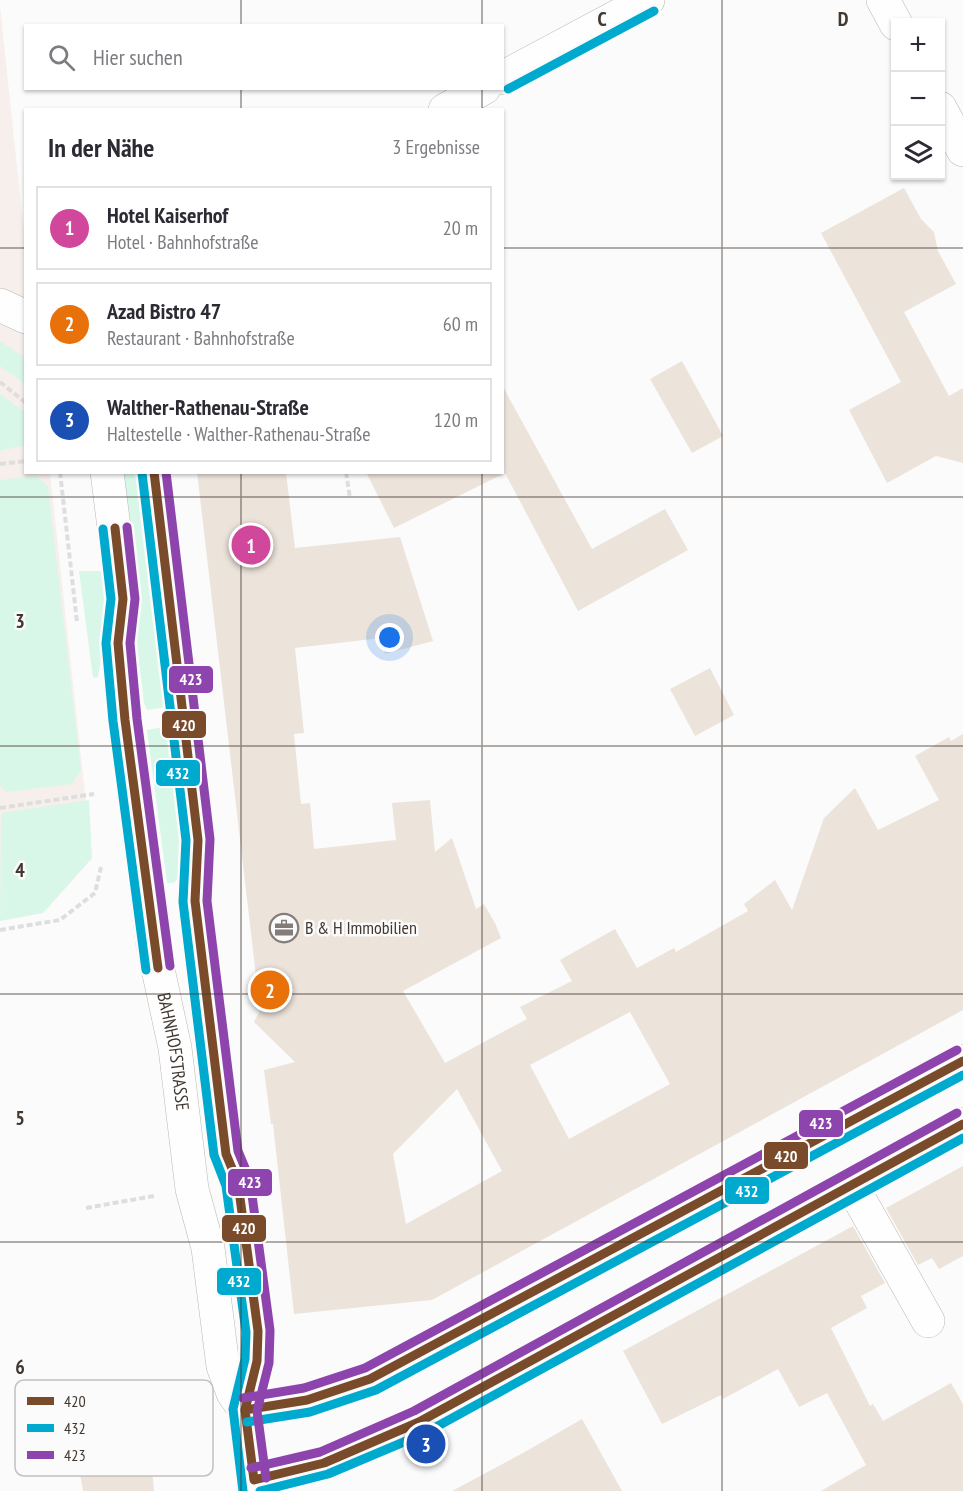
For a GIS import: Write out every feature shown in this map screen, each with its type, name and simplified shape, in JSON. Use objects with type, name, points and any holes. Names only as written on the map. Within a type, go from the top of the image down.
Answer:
[{"type":"street","points":[[504,77],[648,0]]},
{"type":"street","points":[[883,0],[893,18]]},
{"type":"street","points":[[446,101],[478,90]]},
{"type":"street","points":[[945,117],[963,150]]},
{"type":"street","points":[[0,305],[24,316]]},
{"type":"street","name":"BAHNHOFSTRASSE","points":[[107,474],[123,599],[118,643],[125,720],[153,946],[175,1048],[192,1189],[207,1248],[223,1366],[233,1393],[245,1410]]},
{"type":"street","name":"BAHNHOFSTRASSE","points":[[154,474],[198,840],[195,901],[199,940],[226,1154],[237,1183],[258,1331],[257,1361],[245,1410],[255,1486]]},
{"type":"street","points":[[245,1410],[307,1400],[370,1379],[963,1061]]},
{"type":"street","points":[[255,1486],[324,1463],[420,1422],[963,1124]]},
{"type":"street","points":[[852,1186],[928,1320]]},
{"type":"path","points":[[0,382],[24,401]]},
{"type":"path","points":[[0,465],[24,461]]},
{"type":"path","points":[[60,474],[79,633]]},
{"type":"path","points":[[346,474],[350,498]]},
{"type":"path","points":[[0,808],[97,793],[98,803]]},
{"type":"path","points":[[0,930],[60,920],[95,893],[102,864]]},
{"type":"shaded area","points":[[0,6],[24,233],[24,474],[50,474],[92,858],[43,913],[0,918]]},
{"type":"green space","points":[[0,341],[24,357],[24,383],[0,366]]},
{"type":"green space","points":[[0,394],[24,411],[24,445],[0,451]]},
{"type":"green space","points":[[117,474],[144,474],[172,706],[147,710],[144,703]]},
{"type":"green space","points":[[36,476],[48,486],[81,770],[72,784],[7,792],[0,786],[0,480]]},
{"type":"green space","points":[[79,571],[100,571],[107,591],[102,654],[98,677],[93,678]]},
{"type":"green space","points":[[173,725],[180,744],[182,873],[174,883],[167,883],[147,730]]},
{"type":"green space","points":[[89,800],[92,858],[43,913],[0,921],[1,813]]},
{"type":"building","points":[[904,188],[921,219],[934,232],[938,251],[956,284],[904,312],[949,396],[963,388],[963,463],[936,456],[887,483],[849,410],[901,382],[821,233]]},
{"type":"building","points":[[682,361],[723,436],[692,453],[650,379]]},
{"type":"building","points":[[504,389],[592,549],[665,509],[688,550],[578,611],[505,472]]},
{"type":"building","points":[[197,474],[286,474],[295,548],[400,537],[433,641],[385,654],[381,638],[295,648],[304,733],[294,734],[301,804],[310,803],[314,849],[396,840],[392,803],[430,800],[435,852],[452,838],[476,909],[484,904],[495,923],[501,938],[403,991],[445,1063],[527,1019],[520,1007],[572,981],[560,960],[615,929],[637,968],[674,948],[676,952],[748,911],[744,904],[775,880],[792,910],[824,818],[855,788],[878,830],[939,800],[915,756],[949,737],[951,741],[963,734],[963,1010],[432,1300],[294,1314],[273,1124],[271,1124],[264,1070],[295,1062],[254,1022],[260,1010]],"holes":[[[630,1012],[670,1084],[569,1139],[530,1065]],[[457,1089],[502,1171],[406,1224],[393,1154]]]},
{"type":"building","points":[[367,474],[503,474],[394,528]]},
{"type":"building","points":[[710,668],[734,715],[695,736],[670,689]]},
{"type":"building","points":[[963,1166],[963,1256],[939,1269],[932,1258],[918,1265],[886,1208]]},
{"type":"building","points":[[853,1226],[885,1283],[861,1296],[867,1308],[831,1328],[870,1406],[873,1404],[883,1421],[951,1383],[963,1404],[963,1491],[821,1491],[866,1465],[827,1393],[799,1407],[778,1369],[723,1399],[721,1395],[662,1424],[623,1351]]},
{"type":"building","points":[[582,1419],[622,1491],[452,1491],[523,1453]]},
{"type":"building","points":[[80,1476],[153,1476],[154,1491],[83,1491]]},
{"type":"transit line","name":"432","points":[[508,89],[654,11]]},
{"type":"transit line","name":"432","points":[[142,474],[186,840],[183,902],[214,1155],[226,1186],[246,1332],[245,1359],[233,1409],[243,1491]]},
{"type":"transit line","name":"420","points":[[154,474],[198,840],[195,901],[226,1154],[238,1183],[258,1331],[257,1361],[245,1410],[254,1480]]},
{"type":"transit line","name":"423","points":[[166,474],[210,839],[207,901],[238,1151],[250,1180],[270,1330],[269,1363],[257,1411],[266,1478]]},
{"type":"transit line","name":"423","points":[[127,527],[135,599],[130,643],[137,719],[170,966]]},
{"type":"transit line","name":"420","points":[[115,528],[123,599],[118,643],[125,720],[158,968]]},
{"type":"transit line","name":"432","points":[[103,529],[111,599],[106,643],[113,721],[146,970]]},
{"type":"transit line","name":"423","points":[[243,1398],[304,1388],[365,1368],[957,1050]]},
{"type":"transit line","name":"420","points":[[245,1410],[307,1400],[370,1379],[963,1061]]},
{"type":"transit line","name":"432","points":[[247,1422],[310,1412],[376,1390],[963,1075]]},
{"type":"transit line","name":"423","points":[[251,1468],[320,1452],[414,1411],[957,1113]]},
{"type":"transit line","name":"420","points":[[254,1480],[324,1463],[419,1422],[963,1124]]},
{"type":"transit line","name":"432","points":[[260,1491],[328,1474],[425,1433],[963,1138]]},
{"type":"place","name":"Hotel Kaiserhof","points":[[251,545]]},
{"type":"place","name":"B & H Immobilien","points":[[284,928]]},
{"type":"place","name":"Azad Bistro 47","points":[[270,990]]},
{"type":"place","name":"Walther-Rathenau-Straße","points":[[426,1444]]}]
